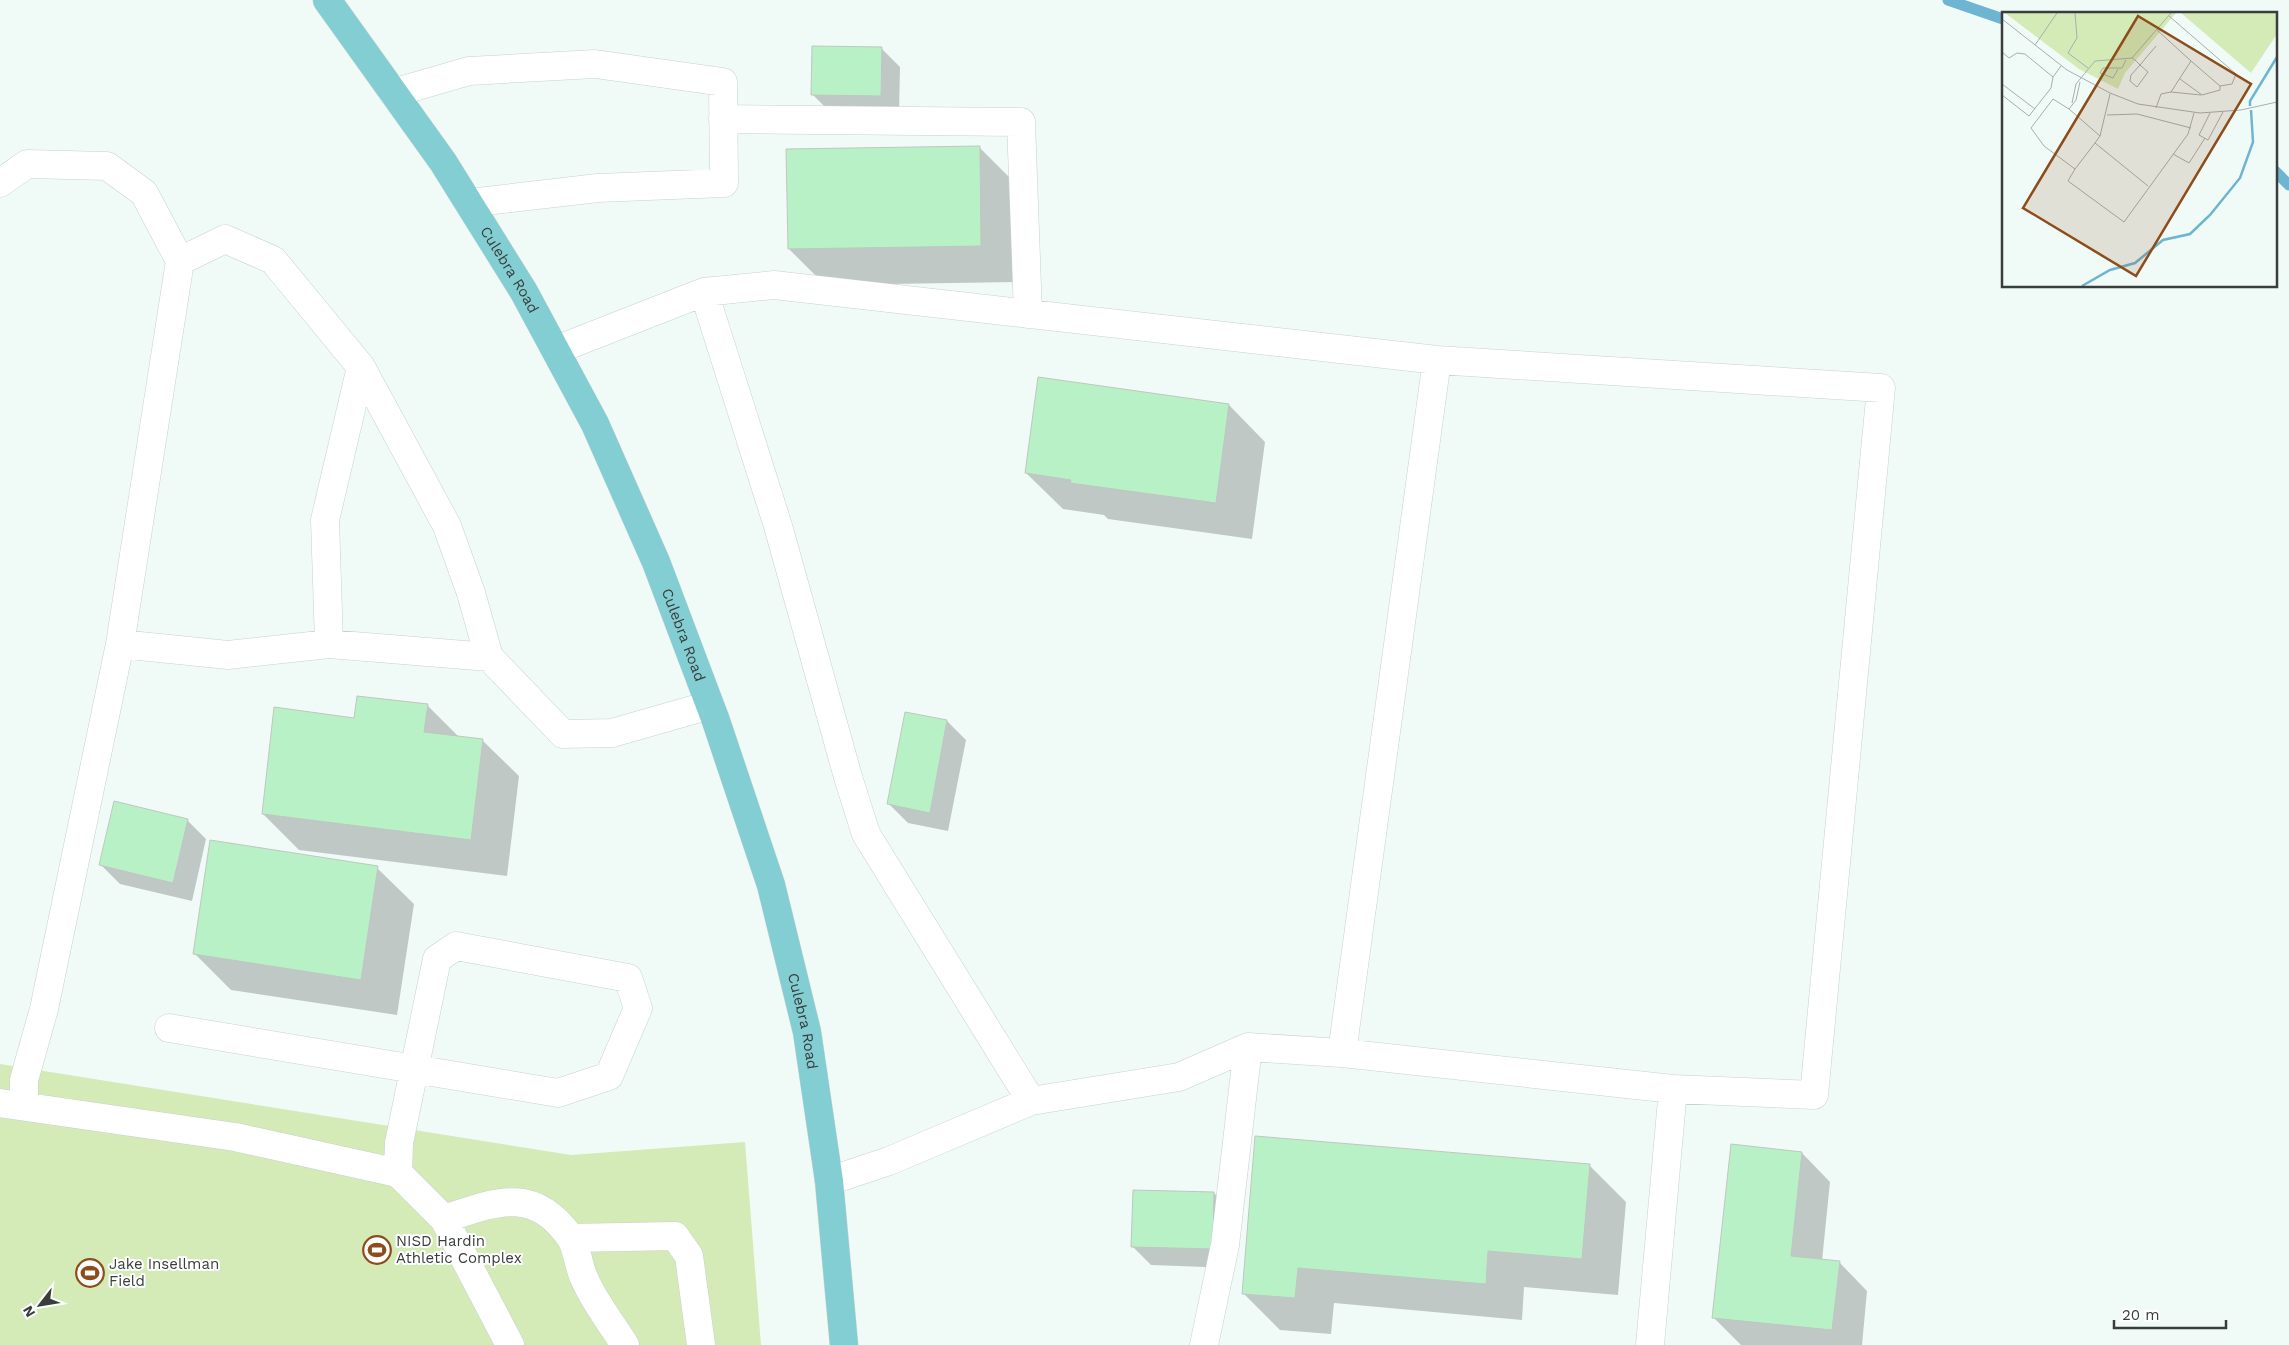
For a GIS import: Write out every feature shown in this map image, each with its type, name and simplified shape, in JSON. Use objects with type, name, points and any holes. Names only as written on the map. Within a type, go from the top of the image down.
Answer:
[{"type":"main road","name":"Culebra Road","points":[[326,0],[443,162],[524,292],[595,424],[652,553],[710,705],[771,885],[806,1032],[829,1181],[844,1345]]},
{"type":"lane","points":[[393,93],[469,71],[595,64],[723,82],[724,184],[603,188],[469,203]]},
{"type":"lane","points":[[723,119],[1020,122],[1028,314]]},
{"type":"lane","points":[[0,183],[27,164],[107,166],[144,193],[180,261],[120,644],[44,1009],[24,1080],[12,1105],[235,1136],[398,1173],[444,1219],[510,1345]]},
{"type":"lane","points":[[180,261],[225,239],[273,260],[361,367],[447,526],[471,593],[489,657],[563,734],[612,733],[710,705]]},
{"type":"lane","points":[[556,350],[704,292],[774,285],[1437,360],[1880,388],[1869,531],[1814,1095],[1673,1089],[1342,1053],[1248,1047],[1179,1078],[1031,1100],[889,1161],[829,1181]]},
{"type":"lane","points":[[704,292],[778,526],[848,777],[866,834],[1031,1100]]},
{"type":"lane","points":[[1342,1053],[1437,360]]},
{"type":"lane","points":[[329,644],[325,520],[361,367]]},
{"type":"lane","points":[[120,644],[228,655],[329,644],[489,657]]},
{"type":"lane","points":[[169,1028],[415,1068],[558,1092],[609,1076],[638,1008],[628,978],[456,946],[437,959],[415,1068],[400,1143],[398,1173]]},
{"type":"lane","points":[[1204,1345],[1225,1245],[1248,1047]]},
{"type":"lane","points":[[1650,1345],[1673,1089]]},
{"type":"lane","points":[[444,1219],[492,1203],[517,1202],[543,1208],[571,1238],[584,1280],[625,1345]]},
{"type":"lane","points":[[571,1238],[675,1236],[689,1256],[701,1345]]},
{"type":"green space","name":"NISD Hardin Athletic Complex","points":[[0,1064],[571,1155],[745,1142],[761,1345],[0,1345]]},
{"type":"building","points":[[812,46],[882,47],[881,96],[811,95]]},
{"type":"building","points":[[980,146],[981,246],[788,249],[786,149]]},
{"type":"building","points":[[1038,377],[1229,404],[1216,503],[1070,483],[1071,480],[1025,473]]},
{"type":"building","points":[[357,696],[428,704],[424,732],[483,739],[471,840],[262,814],[274,707],[354,718]]},
{"type":"building","points":[[905,712],[947,720],[930,813],[887,804]]},
{"type":"building","points":[[114,801],[188,819],[173,883],[99,865]]},
{"type":"building","points":[[210,840],[378,866],[361,980],[193,954]]},
{"type":"building","points":[[1255,1136],[1590,1164],[1582,1259],[1488,1251],[1486,1284],[1298,1268],[1295,1298],[1242,1294]]},
{"type":"building","points":[[1731,1144],[1802,1152],[1791,1256],[1840,1261],[1832,1330],[1712,1318]]},
{"type":"building","points":[[1133,1190],[1214,1192],[1213,1249],[1131,1247]]},
{"type":"waterway","points":[[1948,0],[2002,19]]},
{"type":"waterway","points":[[2276,172],[2289,185]]},
{"type":"place","name":"NISD Hardin Athletic Complex","points":[[377,1250]]},
{"type":"place","name":"Jake Insellman Field","points":[[90,1273]]}]
